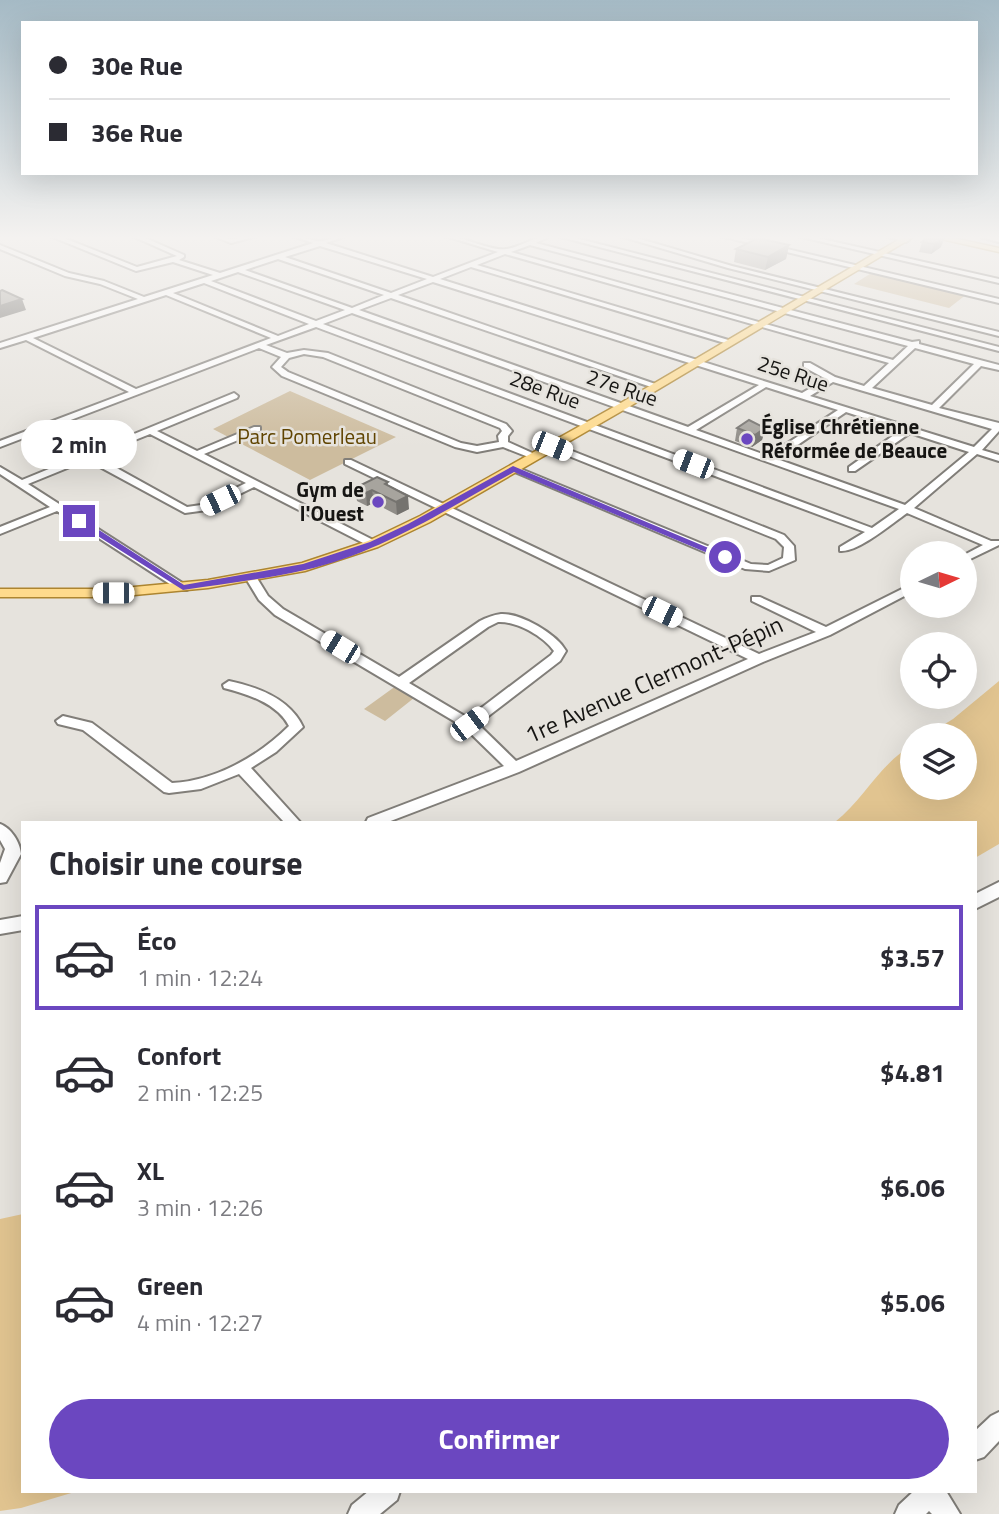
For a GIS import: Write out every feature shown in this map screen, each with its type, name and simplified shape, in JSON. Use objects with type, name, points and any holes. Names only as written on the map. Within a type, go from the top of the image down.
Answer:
[{"type":"main road","points":[[0,593],[113,593],[183,588],[305,567],[373,544],[513,469],[794,307]]},
{"type":"street","points":[[101,313],[118,307]]},
{"type":"street","points":[[0,346],[122,307]]},
{"type":"street","points":[[201,307],[280,339]]},
{"type":"street","name":"28e Rue","points":[[272,307],[422,365],[874,532]]},
{"type":"street","name":"27e Rue","points":[[344,307],[905,508],[995,543]]},
{"type":"street","points":[[0,444],[363,307]]},
{"type":"street","points":[[427,307],[657,386]]},
{"type":"street","name":"25e Rue","points":[[519,307],[999,458]]},
{"type":"street","points":[[612,307],[731,342]]},
{"type":"street","points":[[697,307],[893,362]]},
{"type":"street","points":[[764,307],[999,368]]},
{"type":"street","points":[[832,307],[999,349]]},
{"type":"street","points":[[891,307],[999,334]]},
{"type":"street","points":[[866,389],[913,345],[947,321]]},
{"type":"street","points":[[27,338],[137,393]]},
{"type":"street","points":[[261,346],[286,356],[304,352],[325,355],[503,426],[507,431],[503,436],[504,444]]},
{"type":"street","points":[[286,356],[276,367],[285,374],[458,445],[477,449],[504,444],[534,456]]},
{"type":"street","points":[[933,409],[979,363]]},
{"type":"street","points":[[807,365],[832,379],[999,428],[977,451],[905,508],[874,532],[844,549]]},
{"type":"street","points":[[803,396],[832,379]]},
{"type":"street","points":[[690,430],[766,384]]},
{"type":"street","points":[[22,483],[234,396]]},
{"type":"street","points":[[770,459],[845,409]]},
{"type":"street","points":[[197,454],[257,429]]},
{"type":"street","points":[[852,469],[909,429]]},
{"type":"street","points":[[151,431],[373,544]]},
{"type":"street","points":[[513,469],[749,567],[769,568],[789,560],[789,546],[780,537],[552,446]]},
{"type":"street","points":[[88,456],[184,510],[203,508],[255,483]]},
{"type":"street","points":[[348,462],[759,659]]},
{"type":"street","points":[[0,470],[183,588]]},
{"type":"street","points":[[0,531],[58,507]]},
{"type":"street","points":[[977,552],[995,543]]},
{"type":"street","points":[[251,577],[263,598],[279,612],[469,724],[514,768]]},
{"type":"street","name":"1re Avenue Clermont-Pépin","points":[[376,821],[514,768],[759,659],[827,632],[900,593]]},
{"type":"street","points":[[756,599],[827,632]]},
{"type":"street","points":[[400,683],[484,624],[497,618],[509,618],[557,643],[560,650],[556,658],[469,724]]},
{"type":"street","points":[[63,721],[87,726],[169,788],[192,786],[241,767],[296,727],[289,714],[256,693],[229,685]]},
{"type":"street","points":[[241,767],[292,821]]},
{"type":"street","points":[[0,830],[15,851],[12,861],[0,877]]},
{"type":"street","points":[[977,901],[999,889]]},
{"type":"street","points":[[0,927],[21,923]]},
{"type":"street","points":[[977,1446],[999,1424]]},
{"type":"street","points":[[361,1514],[386,1493]]},
{"type":"street","points":[[908,1514],[931,1493]]},
{"type":"street","points":[[933,1493],[947,1514]]},
{"type":"green space","name":"Parc Pomerleau","points":[[290,391],[396,437],[310,480],[213,429]]},
{"type":"green space","points":[[400,683],[419,694],[385,721],[364,709]]},
{"type":"shaded area","points":[[999,681],[999,844],[977,857],[977,821],[836,821],[900,753],[900,800],[977,800],[977,723],[946,723],[965,709],[977,709],[977,699]]},
{"type":"shaded area","points":[[21,1214],[21,1493],[71,1493],[21,1508],[0,1511],[0,1219]]},
{"type":"building","points":[[749,420],[765,428],[755,435],[737,428]]},
{"type":"building","points":[[377,477],[408,496],[396,502],[372,490],[366,493],[355,488]]},
{"type":"place","name":"Église Chrétienne Réformée de Beauce","points":[[747,439]]},
{"type":"place","name":"Gym de l'Ouest","points":[[378,502]]},
{"type":"route","points":[[79,521],[183,588],[305,567],[373,544],[513,469],[725,557]]}]
